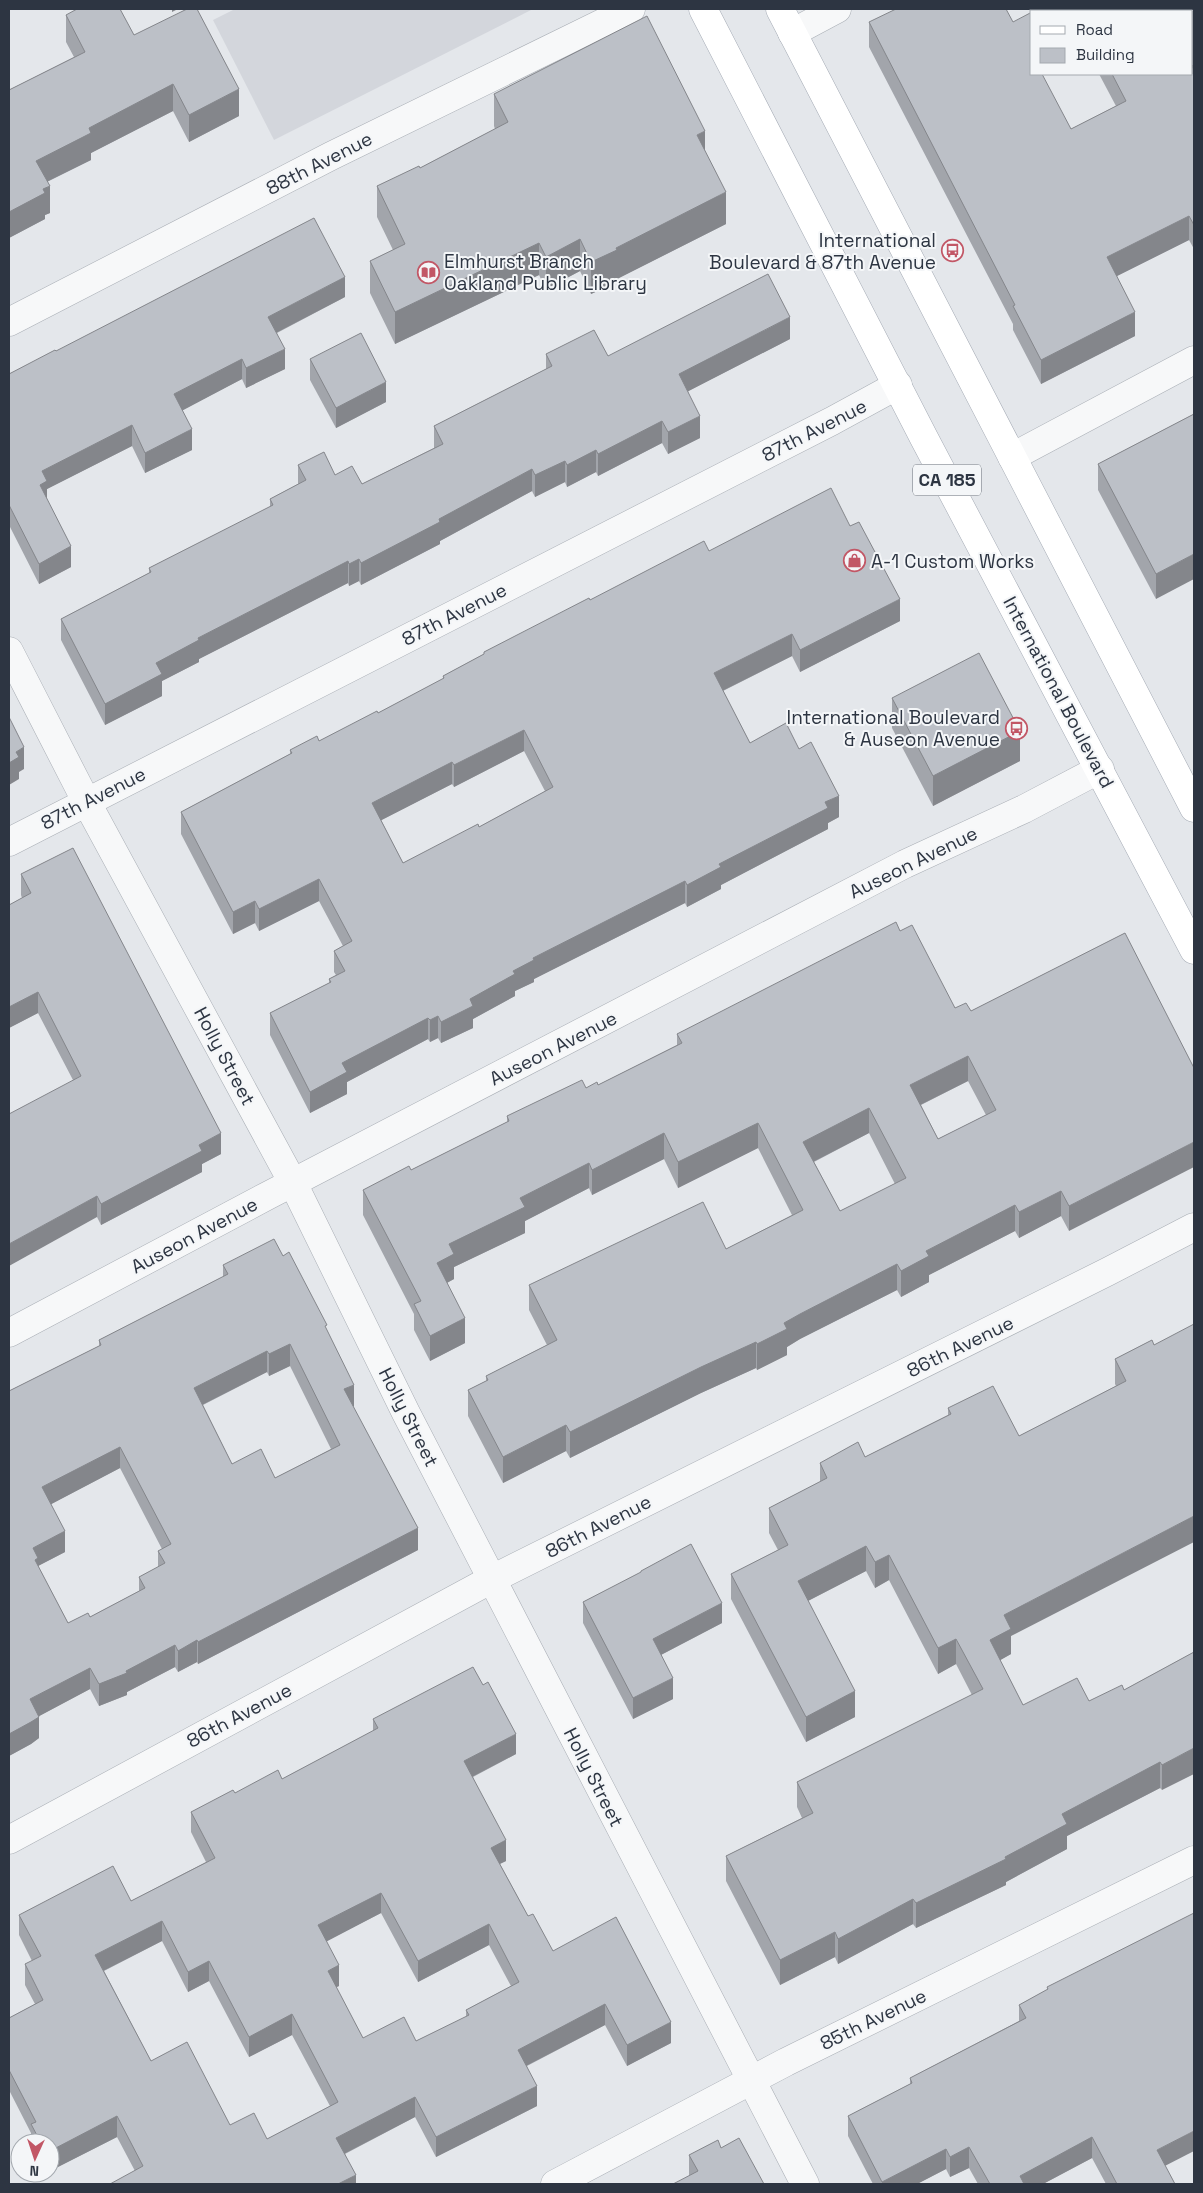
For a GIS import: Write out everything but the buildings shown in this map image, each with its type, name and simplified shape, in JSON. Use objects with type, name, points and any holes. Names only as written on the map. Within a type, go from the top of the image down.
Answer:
[{"type":"main road","name":"International Boulevard","points":[[703,9],[924,438],[1194,950]]},
{"type":"main road","points":[[780,9],[1194,808]]},
{"type":"street","name":"88th Avenue","points":[[9,322],[322,161],[631,9]]},
{"type":"street","points":[[792,33],[837,9]]},
{"type":"street","points":[[1012,457],[1194,360]]},
{"type":"street","name":"87th Avenue","points":[[9,842],[823,426],[898,385]]},
{"type":"street","name":"Holly Street","points":[[9,651],[86,801],[293,1182],[406,1413],[750,2082],[805,2184]]},
{"type":"street","name":"Auseon Avenue","points":[[9,1333],[293,1182],[896,869],[1024,809],[1100,769]]},
{"type":"street","name":"86th Avenue","points":[[9,1840],[492,1579],[1108,1272],[1194,1227]]},
{"type":"street","name":"85th Avenue","points":[[555,2184],[750,2082],[1194,1860]]},
{"type":"shaded area","points":[[235,9],[533,9],[274,140],[213,20]]},
{"type":"place","name":"International Boulevard & 87th Avenue","points":[[952,251]]},
{"type":"place","name":"Elmhurst Branch Oakland Public Library","points":[[428,272]]},
{"type":"place","name":"A-1 Custom Works","points":[[855,561]]},
{"type":"place","name":"International Boulevard & Auseon Avenue","points":[[1016,728]]}]
